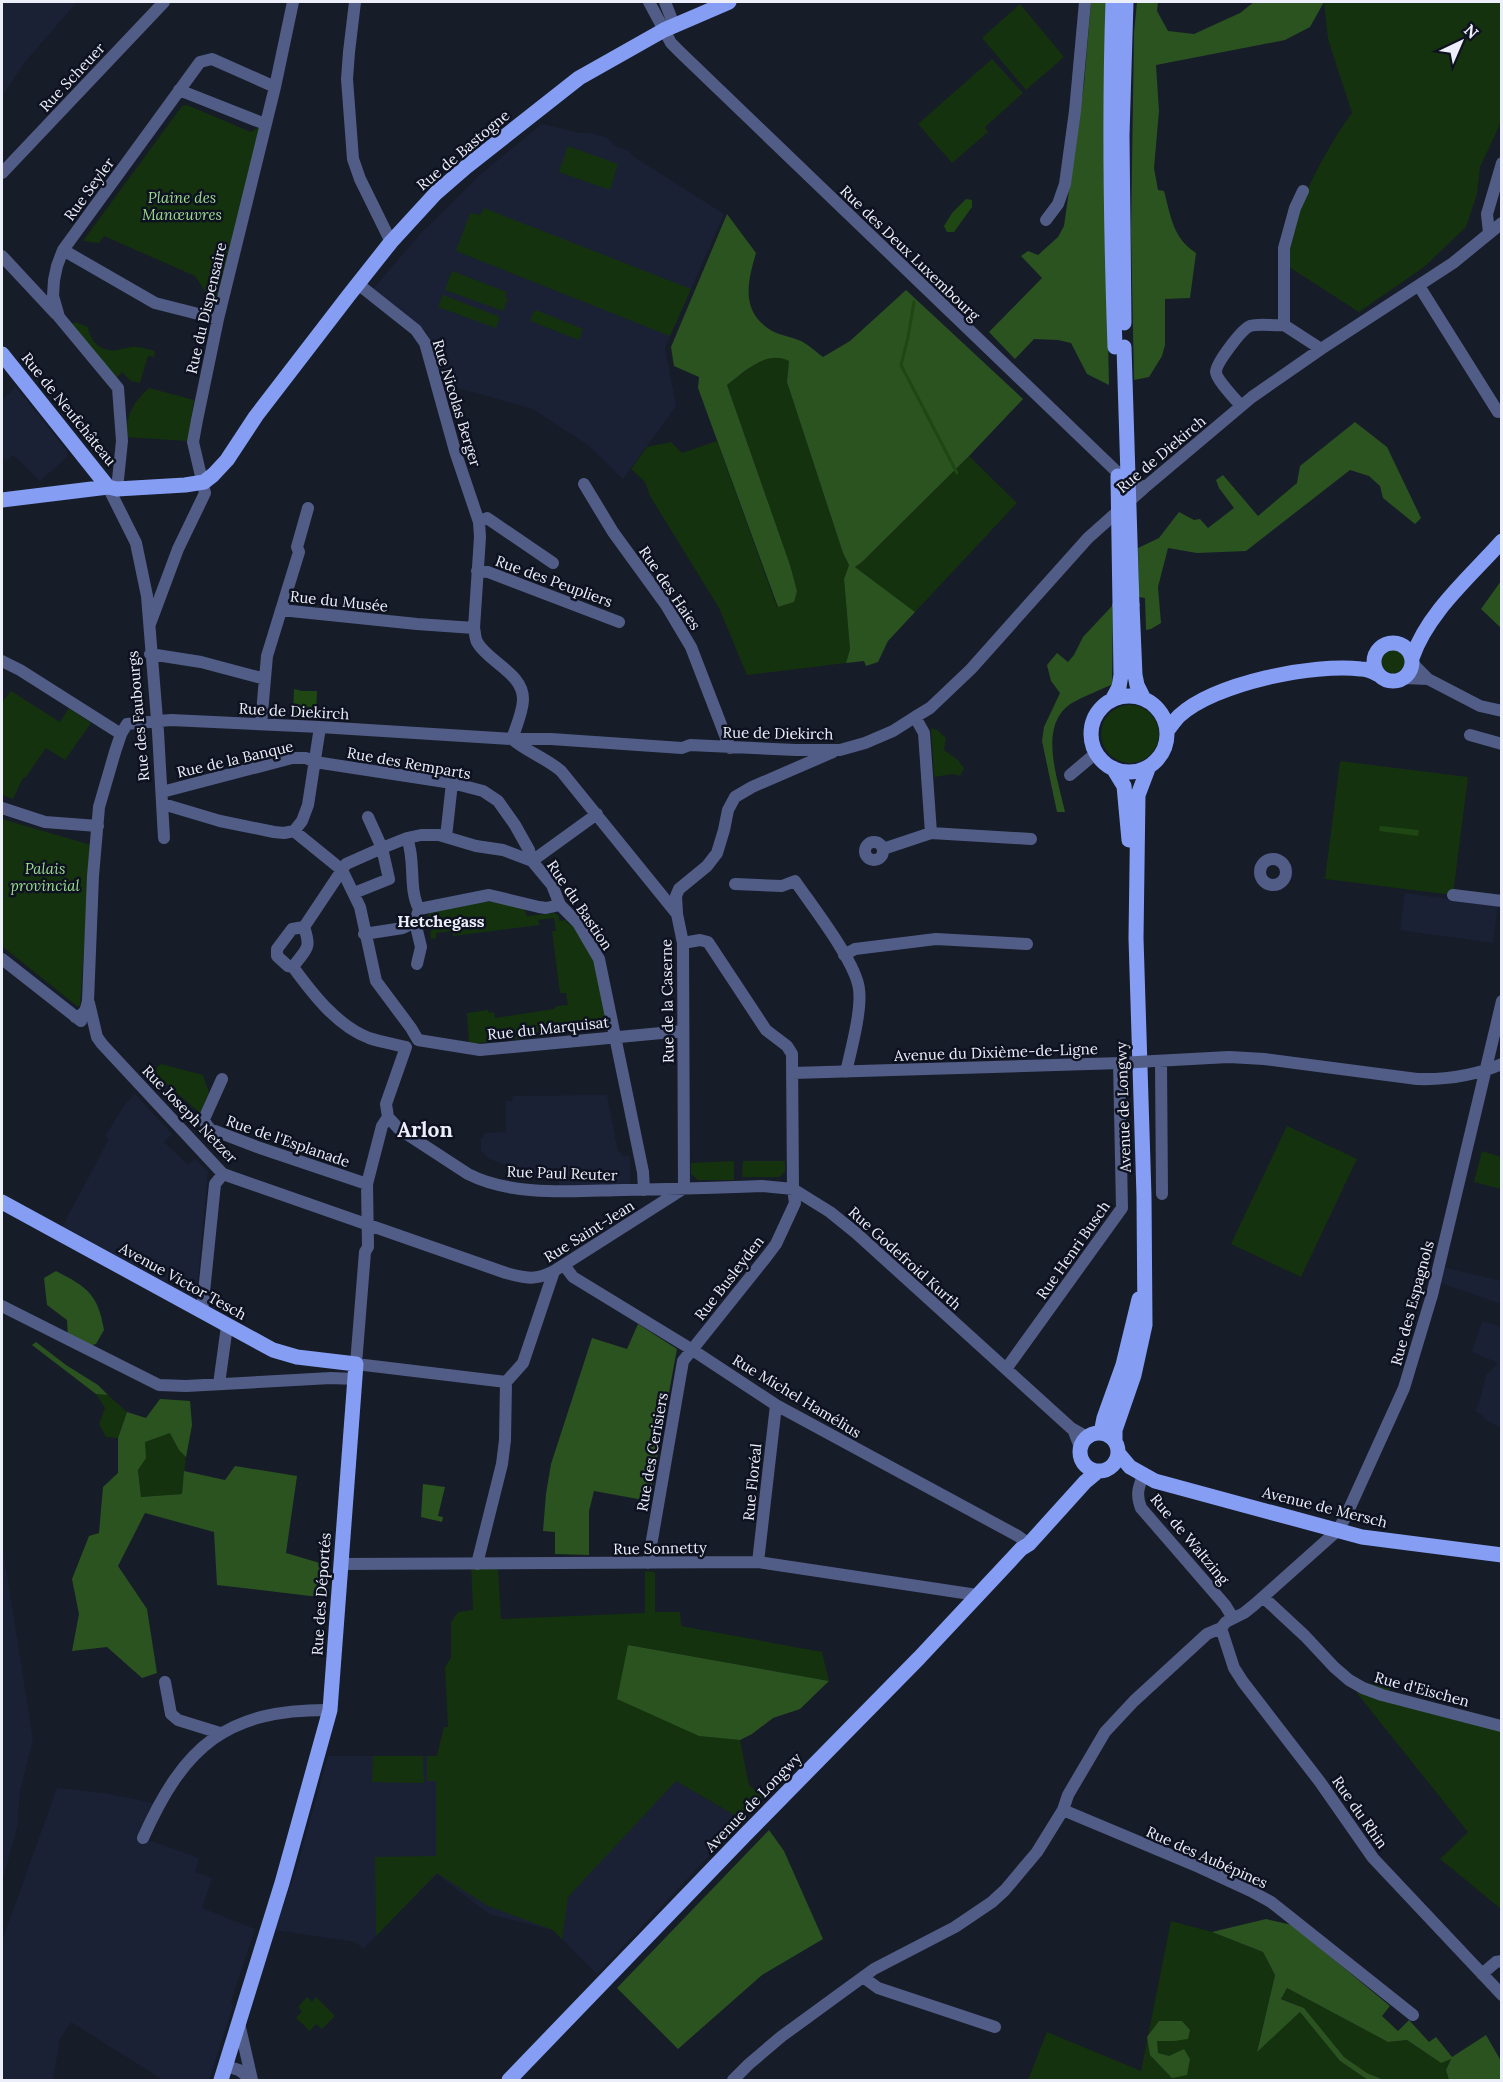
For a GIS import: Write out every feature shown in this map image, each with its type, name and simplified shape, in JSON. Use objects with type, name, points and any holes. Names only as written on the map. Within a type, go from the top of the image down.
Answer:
[{"type":"main road","name":"Rue de Bastogne","points":[[204,482],[227,460],[253,420],[391,242],[436,193],[579,78],[669,28],[729,2]]},
{"type":"main road","points":[[1113,2],[1110,204],[1120,347]]},
{"type":"main road","points":[[1112,700],[1119,687],[1121,675],[1126,605],[1120,347],[1126,2]]},
{"type":"main road","name":"Rue de Neufchâteau","points":[[2,354],[112,488]]},
{"type":"main road","points":[[2,500],[112,488],[177,486],[204,482]]},
{"type":"main road","points":[[1396,644],[1427,624],[1502,541]]},
{"type":"main road","points":[[1126,605],[1137,686],[1160,712],[1167,731]]},
{"type":"main road","points":[[1196,705],[1176,708],[1134,696],[1122,696],[1112,700],[1102,707],[1093,723],[1092,741],[1096,753],[1113,768],[1125,772],[1137,771],[1149,766],[1163,751],[1167,731],[1179,716],[1218,694],[1282,674],[1339,668],[1364,669],[1391,681],[1404,678],[1410,671],[1417,644],[1427,624]]},
{"type":"main road","points":[[1339,668],[1363,661],[1385,645],[1396,644],[1406,648],[1412,660]]},
{"type":"main road","points":[[1378,651],[1375,663],[1379,675]]},
{"type":"main road","points":[[1136,938],[1138,795],[1149,766]]},
{"type":"main road","points":[[1113,768],[1126,794],[1136,938]]},
{"type":"main road","name":"Avenue de Longwy","points":[[1117,1447],[1115,1430],[1134,1375],[1145,1325],[1144,1197],[1136,938]]},
{"type":"main road","name":"Avenue Victor Tesch","points":[[2,1202],[273,1350],[297,1357],[333,1362],[356,1371]]},
{"type":"main road","name":"Avenue de Longwy","points":[[1025,1544],[1073,1484],[1088,1444],[1104,1418],[1123,1365],[1144,1276]]},
{"type":"main road","name":"Rue des Déportés","points":[[226,2066],[282,1883],[330,1710],[356,1371]]},
{"type":"main road","points":[[1111,1437],[1117,1447],[1114,1465],[1103,1470],[1088,1468],[1088,1444],[1111,1437]]},
{"type":"main road","name":"Avenue de Mersch","points":[[1117,1447],[1130,1467],[1155,1481],[1337,1532],[1502,1555]]},
{"type":"main road","name":"Avenue de Longwy","points":[[509,2080],[919,1658],[1085,1482],[1103,1470]]},
{"type":"main road","name":"Avenue de Mersch","points":[[1103,1470],[1143,1476]]},
{"type":"street","name":"Rue Scheuer","points":[[2,173],[164,2]]},
{"type":"street","name":"Rue du Dispensaire","points":[[204,482],[193,442],[218,319],[275,87],[293,2]]},
{"type":"street","points":[[355,2],[348,79],[353,159],[360,179],[391,242]]},
{"type":"street","points":[[649,2],[669,28]]},
{"type":"street","points":[[664,2],[669,28]]},
{"type":"street","points":[[1046,220],[1058,204],[1065,184],[1075,111],[1085,2]]},
{"type":"street","name":"Rue des Deux Luxembourg","points":[[669,28],[671,43],[681,53],[1116,471],[1144,488]]},
{"type":"street","name":"Rue Seyler","points":[[59,317],[53,296],[57,266],[63,250],[200,62],[212,59],[275,87]]},
{"type":"street","points":[[179,90],[265,124]]},
{"type":"street","points":[[1489,233],[1487,214],[1502,164]]},
{"type":"street","points":[[1284,326],[1284,248],[1303,191]]},
{"type":"street","name":"Rue de Diekirch","points":[[121,734],[127,724],[157,720],[512,739],[551,739],[682,748],[690,745],[840,750],[865,743],[893,731],[930,708],[971,669],[1088,538],[1241,406],[1321,349],[1453,263],[1502,223]]},
{"type":"street","points":[[63,250],[155,303],[218,319]]},
{"type":"street","name":"Rue Seyler","points":[[2,255],[59,317],[118,388],[122,441],[119,468],[112,488]]},
{"type":"street","name":"Rue Nicolas Berger","points":[[358,284],[423,338],[455,451],[479,522],[474,628],[476,640],[484,651],[516,680],[522,691],[524,701],[512,739]]},
{"type":"street","points":[[1419,286],[1498,412]]},
{"type":"street","points":[[1241,406],[1218,378],[1216,371],[1240,334],[1250,326],[1284,326],[1321,349]]},
{"type":"street","points":[[1116,471],[1125,505]]},
{"type":"street","name":"Rue des Faubourgs","points":[[150,624],[178,549],[203,499],[204,482]]},
{"type":"street","name":"Rue des Haies","points":[[584,484],[613,532],[666,605],[691,647],[730,748]]},
{"type":"street","name":"Rue des Faubourgs","points":[[112,488],[136,543],[150,624],[150,654],[163,798],[164,838]]},
{"type":"street","points":[[281,610],[299,552],[297,547],[308,508]]},
{"type":"street","points":[[479,522],[487,518],[497,523],[553,564]]},
{"type":"street","name":"Rue des Peupliers","points":[[477,571],[488,572],[619,622]]},
{"type":"street","name":"Rue du Musée","points":[[261,724],[267,656],[281,610],[474,628]]},
{"type":"street","points":[[150,654],[191,660],[265,679]]},
{"type":"street","points":[[1412,660],[1428,679],[1480,706],[1502,711]]},
{"type":"street","points":[[2,661],[121,734]]},
{"type":"street","points":[[1404,678],[1428,679]]},
{"type":"street","points":[[915,717],[924,733],[931,832]]},
{"type":"street","points":[[163,798],[194,814],[274,832],[294,831],[302,821],[308,805],[320,727]]},
{"type":"street","name":"Rue Joseph Netzer","points":[[121,734],[104,786],[93,876],[88,1001],[97,1037],[223,1174],[368,1224]]},
{"type":"street","points":[[1470,735],[1502,744]]},
{"type":"street","name":"Rue de la Caserne","points":[[512,739],[522,748],[561,771],[677,914],[682,944],[684,1188]]},
{"type":"street","points":[[796,750],[798,767]]},
{"type":"street","points":[[677,914],[676,896],[679,889],[707,866],[717,853],[728,810],[735,797],[752,787],[840,750]]},
{"type":"street","points":[[1070,776],[1096,753]]},
{"type":"street","name":"Rue de la Banque","points":[[163,798],[292,758],[306,758],[315,762]]},
{"type":"street","name":"Rue des Remparts","points":[[315,762],[452,783],[483,791],[498,801],[515,825],[529,850],[532,861]]},
{"type":"street","points":[[446,837],[452,783]]},
{"type":"street","points":[[2,808],[45,822],[98,826]]},
{"type":"street","points":[[294,831],[342,870],[354,892],[360,907],[376,981],[418,1040],[406,1047],[368,1037],[351,1029],[324,1004],[293,967],[288,966],[277,956],[277,949],[292,929],[304,927],[342,870],[346,864],[407,838],[421,835],[446,837],[476,846],[503,850],[532,861],[597,814]]},
{"type":"street","points":[[354,892],[389,879],[382,848],[368,817]]},
{"type":"street","points":[[883,849],[931,832],[1031,839]]},
{"type":"street","points":[[407,838],[411,850],[414,895],[419,909],[415,922],[421,947],[417,964]]},
{"type":"street","name":"Rue du Bastion","points":[[532,861],[552,885],[560,905],[578,923],[599,959],[643,1172],[644,1190]]},
{"type":"street","points":[[735,884],[782,886],[795,881],[854,971],[860,990],[846,1072]]},
{"type":"street","points":[[419,909],[489,894],[539,907],[560,905]]},
{"type":"street","points":[[1453,895],[1502,901]]},
{"type":"street","points":[[364,934],[403,928],[415,922]]},
{"type":"street","points":[[293,967],[308,946],[309,941],[304,927]]},
{"type":"street","points":[[844,955],[855,949],[936,939],[1027,944]]},
{"type":"street","name":"Rue Busleyden","points":[[682,944],[700,940],[708,942],[766,1030],[787,1046],[792,1054],[793,1073],[795,1203],[776,1244],[692,1349]]},
{"type":"street","name":"Rue Joseph Netzer","points":[[2,959],[75,1017],[95,1029]]},
{"type":"street","points":[[75,1017],[82,1016],[86,1011],[88,1001]]},
{"type":"street","name":"Rue des Espagnols","points":[[1337,1532],[1404,1388],[1432,1295],[1502,1001]]},
{"type":"street","name":"Rue du Marquisat","points":[[418,1040],[480,1050],[683,1031]]},
{"type":"street","name":"Rue des Déportés","points":[[356,1371],[365,1252],[368,1247],[367,1184],[382,1126],[388,1117],[386,1104],[406,1047]]},
{"type":"street","name":"Avenue du Dixième-de-Ligne","points":[[793,1073],[1120,1063],[1229,1057],[1264,1059],[1417,1079],[1467,1077],[1502,1064]]},
{"type":"street","points":[[1157,1061],[1162,1194]]},
{"type":"street","name":"Rue Henri Busch","points":[[1006,1369],[1122,1208],[1120,1063]]},
{"type":"street","name":"Rue de l'Esplanade","points":[[222,1079],[204,1119],[210,1129],[260,1149],[367,1184]]},
{"type":"street","name":"Rue Paul Reuter","points":[[388,1117],[399,1129],[468,1174],[500,1187],[574,1191],[684,1188]]},
{"type":"street","points":[[202,1312],[214,1184],[223,1174]]},
{"type":"street","name":"Rue Godefroid Kurth","points":[[684,1188],[762,1186],[793,1189],[830,1212],[1088,1444]]},
{"type":"street","name":"Rue Saint-Jean","points":[[368,1224],[506,1273],[528,1279],[541,1278],[684,1188]]},
{"type":"street","points":[[351,1218],[361,1226],[364,1233],[365,1252]]},
{"type":"street","points":[[477,1564],[502,1464],[505,1440],[506,1382],[523,1363],[559,1268]]},
{"type":"street","name":"Rue Michel Hamélius","points":[[559,1268],[692,1349],[776,1405],[1025,1544]]},
{"type":"street","points":[[2,1306],[159,1385],[331,1378],[356,1371],[506,1382]]},
{"type":"street","points":[[219,1384],[227,1326]]},
{"type":"street","name":"Rue des Cerisiers","points":[[648,1563],[683,1361],[692,1349]]},
{"type":"street","points":[[331,1378],[336,1374],[333,1362]]},
{"type":"street","name":"Rue Floréal","points":[[758,1562],[776,1405]]},
{"type":"street","name":"Rue de Waltzing","points":[[1143,1476],[1137,1498],[1141,1508],[1225,1605],[1233,1618]]},
{"type":"street","points":[[733,2080],[773,2043],[863,1977],[892,1959],[955,1927],[992,1902],[1014,1882],[1029,1863],[1063,1810],[1072,1789],[1111,1725],[1207,1634],[1244,1613],[1337,1532]]},
{"type":"street","name":"Rue Sonnetty","points":[[341,1564],[758,1562],[977,1595]]},
{"type":"street","name":"Rue d'Eischen","points":[[1263,1597],[1334,1667],[1363,1688],[1501,1726]]},
{"type":"street","name":"Rue du Rhin","points":[[1221,1628],[1234,1668],[1243,1682],[1320,1782],[1374,1858],[1502,1995]]},
{"type":"street","points":[[165,1682],[171,1714],[178,1720],[220,1733]]},
{"type":"street","points":[[143,1838],[158,1805],[180,1771],[196,1753],[220,1733],[235,1725],[284,1712],[330,1710]]},
{"type":"street","name":"Rue des Aubépines","points":[[1063,1810],[1199,1867],[1261,1896],[1293,1918],[1413,2015]]},
{"type":"street","points":[[1482,1974],[1497,1962],[1502,1961]]},
{"type":"street","points":[[863,1977],[878,1988],[995,2027]]},
{"type":"street","points":[[239,2023],[252,2080]]},
{"type":"street","points":[[226,2066],[242,2058],[249,2065]]},
{"type":"street","points":[[226,2066],[239,2070],[252,2080]]},
{"type":"shaded area","points":[[2,2],[77,2],[24,63],[2,96]]},
{"type":"shaded area","points":[[1091,2],[1107,2],[1104,168],[1109,385],[1087,374],[1071,343],[1034,339],[1015,359],[989,332],[1042,278],[1021,256],[1028,251],[1038,255],[1058,237],[1064,226],[1084,84]]},
{"type":"shaded area","points":[[1137,2],[1158,2],[1157,11],[1168,31],[1194,34],[1240,13],[1254,2],[1324,2],[1310,27],[1285,40],[1156,65],[1159,111],[1154,168],[1158,190],[1164,191],[1171,218],[1182,241],[1196,253],[1190,298],[1165,299],[1165,345],[1162,356],[1149,377],[1134,380],[1131,231],[1134,33]]},
{"type":"shaded area","points":[[542,124],[607,138],[614,145],[629,151],[631,155],[724,214],[665,348],[676,406],[623,479],[588,445],[533,409],[444,384],[427,332],[373,289],[421,233],[482,173]]},
{"type":"shaded area","points":[[966,199],[972,200],[972,207],[954,232],[947,232],[944,226],[952,213]]},
{"type":"shaded area","points":[[727,214],[756,253],[750,276],[751,307],[763,324],[774,332],[801,341],[823,357],[850,341],[906,290],[1023,399],[969,456],[855,567],[915,612],[888,641],[878,662],[866,666],[864,661],[846,663],[850,649],[844,579],[849,565],[843,553],[787,382],[789,361],[781,358],[764,360],[727,385],[797,591],[794,602],[778,607],[698,388],[699,377],[674,366],[671,347]]},
{"type":"shaded area","points":[[16,387],[67,451],[67,457],[40,481],[13,455],[6,461],[2,457],[2,400]]},
{"type":"shaded area","points":[[1355,422],[1387,447],[1421,518],[1415,524],[1383,498],[1380,486],[1369,476],[1350,470],[1246,551],[1197,553],[1168,548],[1158,587],[1161,623],[1146,630],[1145,598],[1139,597],[1138,548],[1159,538],[1179,512],[1194,520],[1200,519],[1208,528],[1234,508],[1219,488],[1216,480],[1223,475],[1258,516],[1297,483],[1300,466]]},
{"type":"shaded area","points":[[1501,581],[1501,628],[1481,609]]},
{"type":"shaded area","points":[[1113,605],[1112,686],[1072,703],[1061,713],[1055,725],[1053,753],[1065,812],[1057,812],[1042,741],[1044,727],[1060,693],[1051,681],[1047,665],[1057,653],[1068,662],[1083,637]]},
{"type":"shaded area","points":[[294,689],[317,691],[316,716],[293,715]]},
{"type":"shaded area","points":[[1380,826],[1419,830],[1418,836],[1379,831]]},
{"type":"shaded area","points":[[1405,893],[1498,906],[1493,943],[1400,930]]},
{"type":"shaded area","points":[[135,1094],[172,1134],[164,1142],[188,1165],[195,1159],[208,1172],[197,1290],[192,1299],[62,1227],[109,1139],[105,1136],[126,1103]]},
{"type":"shaded area","points":[[607,1095],[618,1152],[622,1153],[622,1156],[630,1156],[630,1186],[559,1186],[558,1178],[516,1179],[509,1166],[489,1159],[481,1151],[481,1138],[484,1138],[484,1133],[506,1132],[506,1101],[512,1101],[513,1096]]},
{"type":"shaded area","points":[[1442,1267],[1501,1281],[1501,1304],[1438,1282]]},
{"type":"shaded area","points":[[56,1271],[83,1287],[94,1300],[104,1330],[96,1344],[89,1346],[68,1336],[67,1320],[47,1305],[44,1278]]},
{"type":"shaded area","points":[[1482,1321],[1501,1327],[1501,1428],[1475,1411],[1486,1375],[1497,1365],[1496,1362],[1472,1352]]},
{"type":"shaded area","points":[[638,1324],[677,1349],[649,1501],[594,1491],[589,1511],[589,1555],[555,1554],[555,1532],[543,1531],[551,1464],[592,1338],[627,1349]]},
{"type":"shaded area","points":[[36,1342],[66,1365],[98,1385],[108,1395],[96,1394],[32,1345]]},
{"type":"shaded area","points":[[160,1399],[190,1401],[192,1425],[186,1457],[179,1450],[170,1433],[145,1442],[146,1458],[138,1470],[141,1497],[182,1494],[184,1471],[225,1480],[235,1466],[297,1476],[286,1553],[330,1566],[327,1598],[217,1585],[214,1532],[145,1513],[118,1566],[147,1609],[157,1673],[142,1678],[107,1647],[72,1651],[79,1614],[72,1579],[89,1536],[99,1533],[103,1487],[118,1473],[118,1438],[127,1412],[146,1418]]},
{"type":"shaded area","points":[[423,1484],[445,1487],[438,1516],[443,1517],[442,1522],[421,1517]]},
{"type":"shaded area","points":[[2,1543],[33,1740],[20,1791],[17,1828],[2,1882]]},
{"type":"shaded area","points":[[628,1645],[829,1681],[800,1709],[773,1718],[740,1740],[699,1736],[617,1699]]},
{"type":"shaded area","points":[[444,1727],[676,1781],[743,1820],[597,1974],[553,1930],[489,1914],[437,1874],[363,1949],[356,1942],[275,1930],[297,1867],[328,1756],[437,1756]]},
{"type":"shaded area","points":[[57,1788],[103,1793],[154,1803],[140,1837],[199,1858],[195,1872],[212,1878],[202,1908],[255,1929],[231,2001],[233,2006],[209,2080],[163,2080],[71,2022],[60,2039],[53,2080],[2,2080],[2,1941]]},
{"type":"shaded area","points":[[769,1830],[784,1851],[823,1939],[762,1975],[678,2049],[617,1988]]},
{"type":"shaded area","points":[[1266,1919],[1292,1925],[1390,2006],[1382,2016],[1398,2031],[1409,2020],[1429,2042],[1436,2037],[1452,2057],[1486,2035],[1501,2061],[1501,2080],[1449,2080],[1446,2070],[1451,2059],[1441,2063],[1407,2040],[1388,2042],[1287,1988],[1281,1999],[1304,2008],[1344,2057],[1367,2073],[1384,2080],[1368,2080],[1340,2061],[1300,2012],[1257,2052],[1275,1975],[1263,1952],[1212,1932]]},
{"type":"shaded area","points":[[1159,2021],[1182,2021],[1190,2030],[1188,2039],[1157,2041],[1158,2053],[1169,2056],[1184,2049],[1190,2059],[1187,2075],[1172,2078],[1150,2055],[1147,2037]]},
{"type":"green space","points":[[1324,2],[1501,2],[1501,122],[1480,167],[1477,194],[1466,227],[1424,267],[1359,312],[1289,267],[1291,235],[1302,202],[1326,153],[1352,113],[1328,39]]},
{"type":"green space","points":[[1020,4],[1064,57],[1026,90],[982,38]]},
{"type":"green space","points":[[992,59],[1023,93],[985,127],[988,132],[952,163],[918,124]]},
{"type":"green space","name":"Plaine des Manœuvres","points":[[187,105],[251,132],[258,127],[260,130],[216,307],[195,276],[104,236],[99,243],[83,241],[182,106]]},
{"type":"green space","points":[[568,146],[618,164],[610,190],[559,172]]},
{"type":"green space","points":[[484,208],[691,289],[670,336],[456,251],[470,213],[480,215]]},
{"type":"green space","points":[[452,271],[507,292],[505,296],[508,298],[503,311],[445,290]]},
{"type":"green space","points":[[443,295],[500,317],[496,328],[438,307]]},
{"type":"green space","points":[[536,310],[583,329],[579,340],[530,321]]},
{"type":"green space","points":[[75,322],[88,327],[94,342],[107,350],[142,347],[155,351],[154,357],[148,356],[140,383],[131,381],[122,372],[114,381],[69,326]]},
{"type":"green space","points":[[772,357],[782,357],[789,361],[787,382],[843,553],[849,565],[844,579],[850,649],[846,663],[747,675],[719,608],[650,496],[645,482],[631,469],[647,447],[671,442],[682,453],[717,441],[777,607],[794,602],[790,565],[727,385],[756,363]]},
{"type":"green space","points":[[149,388],[194,400],[188,441],[125,437],[131,410]]},
{"type":"green space","points":[[969,456],[1017,503],[915,612],[855,567]]},
{"type":"green space","points":[[1393,649],[1402,652],[1405,661],[1402,670],[1393,673],[1384,670],[1381,661],[1384,652]]},
{"type":"green space","points":[[11,691],[60,722],[69,708],[91,723],[65,760],[46,748],[23,778],[13,799],[2,795],[2,702]]},
{"type":"green space","points":[[1124,705],[1136,705],[1151,713],[1159,728],[1159,740],[1151,755],[1136,763],[1124,763],[1109,755],[1101,740],[1101,728],[1109,713]]},
{"type":"green space","points":[[931,728],[946,738],[944,750],[958,760],[964,768],[960,776],[953,774],[934,777]]},
{"type":"green space","points":[[1340,761],[1468,777],[1453,895],[1325,879]]},
{"type":"green space","name":"Palais provincial","points":[[2,819],[91,845],[80,1006],[77,1006],[2,946]]},
{"type":"green space","points":[[494,901],[524,909],[527,916],[555,913],[559,916],[559,921],[566,920],[574,926],[595,959],[608,1029],[469,1044],[467,1013],[488,1010],[489,1013],[494,1012],[495,1018],[568,1005],[566,993],[560,993],[552,931],[556,931],[554,918],[538,920],[540,925],[453,936],[452,931],[436,933],[436,938],[431,939],[430,932],[433,929],[428,917],[430,912],[438,908]]},
{"type":"green space","points":[[161,1064],[203,1075],[209,1093],[200,1113],[156,1075],[157,1067]]},
{"type":"green space","points":[[1287,1126],[1357,1159],[1301,1277],[1231,1244]]},
{"type":"green space","points":[[1482,1151],[1501,1157],[1501,1189],[1474,1182]]},
{"type":"green space","points":[[734,1161],[734,1180],[698,1180],[691,1174],[691,1163]]},
{"type":"green space","points":[[743,1161],[785,1161],[785,1171],[780,1177],[742,1177]]},
{"type":"green space","points":[[96,1394],[108,1395],[127,1412],[118,1438],[106,1437],[99,1424],[105,1408]]},
{"type":"green space","points":[[160,1399],[190,1401],[192,1425],[182,1494],[141,1497],[138,1470],[146,1418]]},
{"type":"green space","points":[[471,1564],[498,1568],[501,1619],[645,1613],[645,1571],[655,1572],[655,1612],[680,1612],[681,1626],[822,1652],[829,1681],[628,1645],[699,1736],[740,1740],[749,1785],[764,1798],[743,1820],[676,1781],[568,1897],[562,1939],[553,1930],[488,1906],[437,1873],[376,1936],[375,1857],[436,1856],[436,1781],[427,1781],[427,1756],[437,1756],[444,1727],[448,1727],[445,1667],[451,1658],[451,1622],[458,1612],[473,1610]]},
{"type":"green space","points":[[1382,1674],[1395,1684],[1389,1691],[1501,1720],[1501,1909],[1440,1859],[1468,1832],[1357,1693]]},
{"type":"green space","points":[[373,1756],[423,1756],[424,1783],[372,1782]]},
{"type":"green space","points":[[1171,1921],[1212,1932],[1263,1952],[1275,1975],[1257,2051],[1300,2012],[1340,2061],[1368,2080],[1028,2080],[1047,2032],[1141,2071]]},
{"type":"green space","points":[[1287,1988],[1388,2042],[1407,2040],[1441,2063],[1451,2058],[1446,2070],[1449,2080],[1384,2080],[1367,2073],[1344,2057],[1304,2008],[1281,1998]]},
{"type":"green space","points":[[307,1997],[312,2002],[316,1997],[335,2016],[322,2029],[316,2024],[310,2031],[296,2018],[302,2011],[298,2007]]},
{"type":"waterway","points":[[914,302],[901,365],[957,473]]},
{"type":"district","name":"Hetchegass","points":[[441,921]]},
{"type":"district","name":"Arlon","points":[[425,1129]]}]
